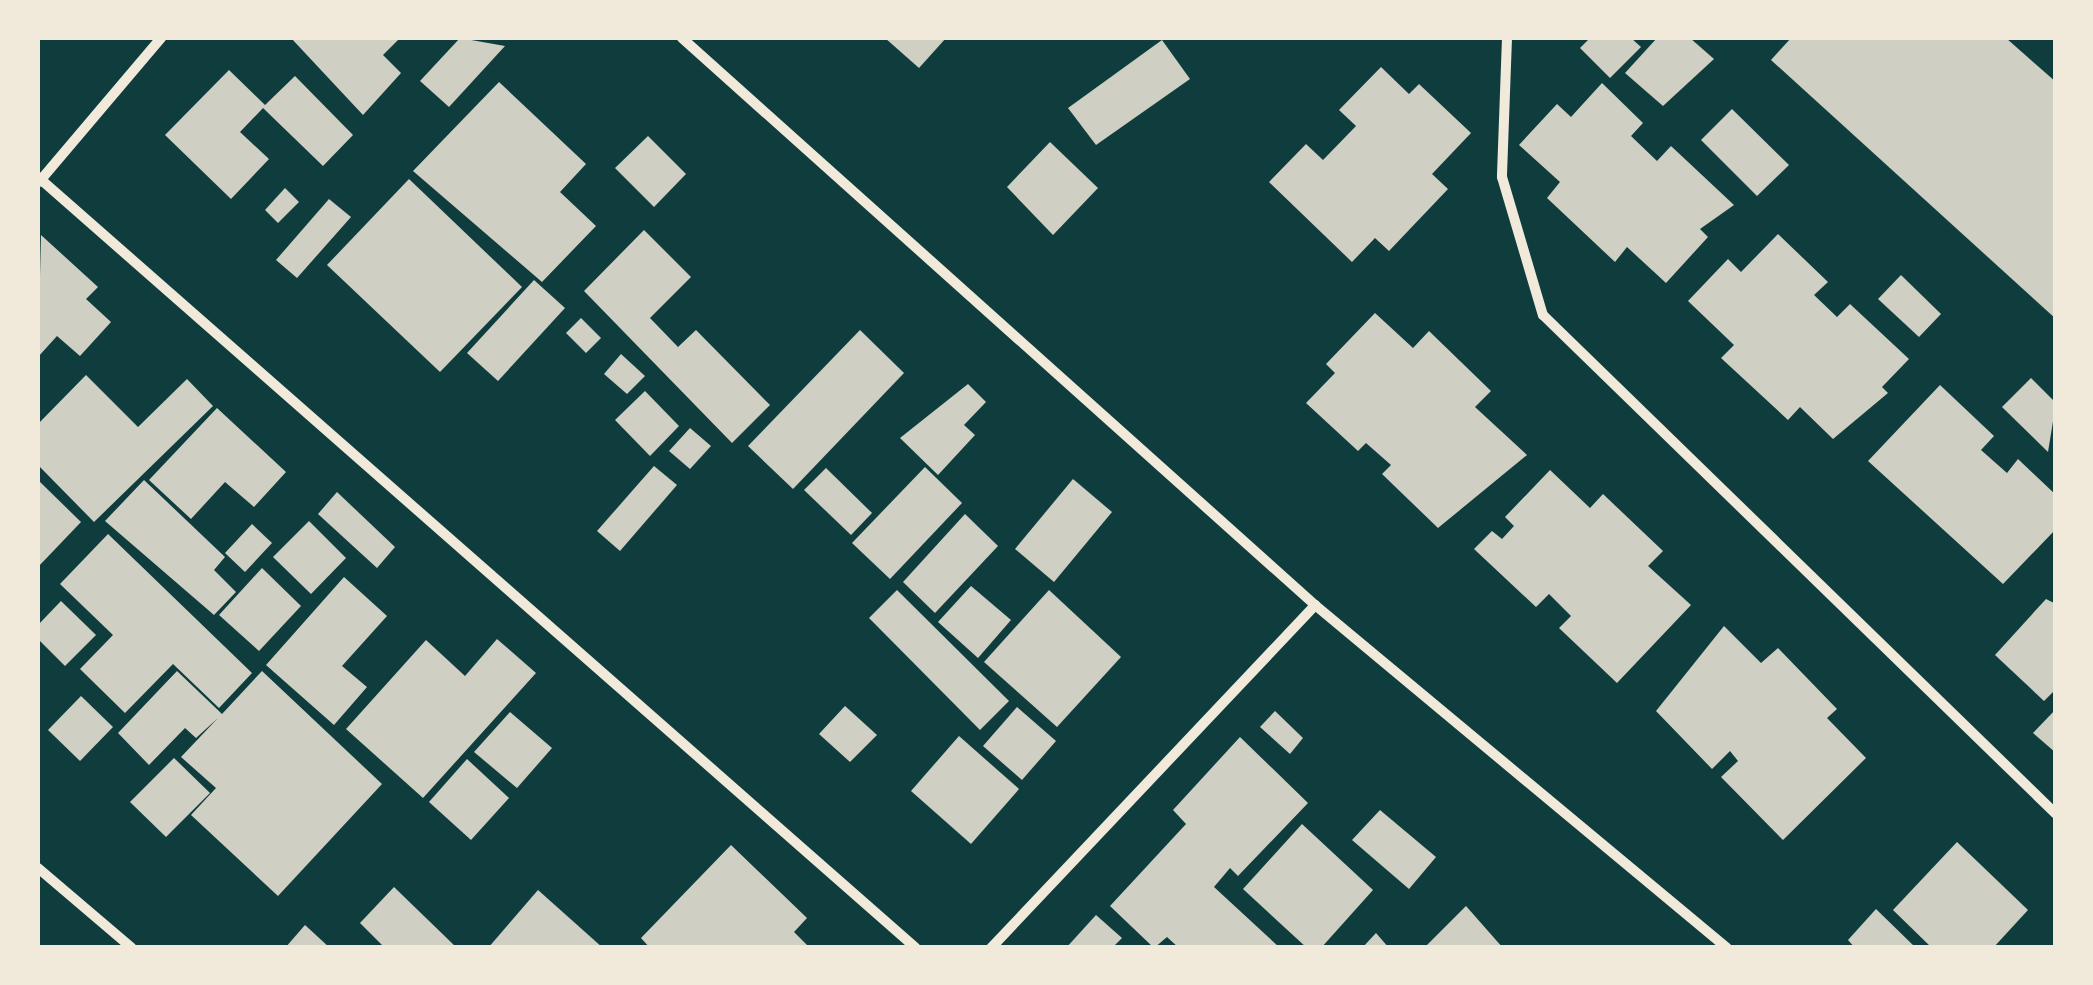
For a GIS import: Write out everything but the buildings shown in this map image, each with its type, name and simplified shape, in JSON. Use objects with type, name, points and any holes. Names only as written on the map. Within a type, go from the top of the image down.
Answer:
[{"type":"street","points":[[161,38],[38,180],[916,948]]},
{"type":"street","points":[[682,38],[1315,604],[1728,948]]},
{"type":"street","points":[[1508,38],[1502,178],[1544,316],[2056,814]]},
{"type":"street","points":[[992,948],[1315,604]]},
{"type":"street","points":[[38,868],[132,948]]}]
